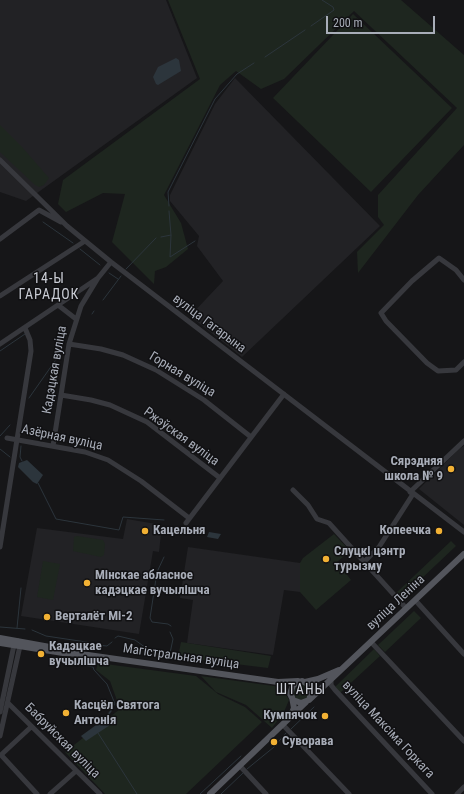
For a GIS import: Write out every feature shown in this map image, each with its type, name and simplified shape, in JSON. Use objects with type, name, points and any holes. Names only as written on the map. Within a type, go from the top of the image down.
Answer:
[{"type":"main road","name":"вуліца Леніна","points":[[210,794],[284,725],[330,678],[344,667],[464,554]]},
{"type":"main road","name":"Магістральная вуліца","points":[[0,638],[17,644]]},
{"type":"main road","name":"Магістральная вуліца","points":[[0,643],[17,644],[63,653],[81,654],[278,682],[302,682]]},
{"type":"main road","name":"вуліца Леніна","points":[[302,682],[330,678]]},
{"type":"main road","points":[[278,682],[291,696],[298,702],[308,701],[312,690],[302,682],[291,688],[291,696],[294,708],[290,719]]},
{"type":"street","name":"вуліца Гагарына","points":[[0,160],[67,226],[111,262],[411,493],[464,532]]},
{"type":"street","points":[[0,239],[39,210],[67,226]]},
{"type":"street","points":[[0,296],[85,241]]},
{"type":"street","points":[[464,280],[456,270],[439,258],[412,280],[381,313],[386,321],[427,363],[438,371],[456,370],[464,362]]},
{"type":"street","points":[[0,344],[98,278],[111,262]]},
{"type":"street","name":"Кадэцкая вуліца","points":[[53,446],[69,344],[76,318],[98,278]]},
{"type":"street","points":[[58,305],[76,318]]},
{"type":"street","points":[[0,547],[31,351],[30,340],[25,328]]},
{"type":"street","name":"Горная вуліца","points":[[69,344],[101,349],[123,355],[156,370],[204,400],[252,437]]},
{"type":"street","name":"Ржэўская вуліца","points":[[61,394],[110,405],[147,422],[220,478]]},
{"type":"street","points":[[220,478],[284,394]]},
{"type":"street","name":"Азёрная вуліца","points":[[7,438],[91,454],[108,460],[141,481],[187,521],[220,478]]},
{"type":"street","points":[[364,562],[379,547],[411,493],[464,441]]},
{"type":"street","points":[[293,490],[308,505],[317,519],[329,523],[406,608]]},
{"type":"street","points":[[415,600],[464,654]]},
{"type":"street","points":[[371,642],[464,741]]},
{"type":"street","points":[[0,736],[8,703],[17,644]]},
{"type":"street","points":[[0,712],[17,644]]},
{"type":"street","name":"вуліца Максіма Горкага","points":[[330,678],[331,685],[335,690],[432,794]]},
{"type":"street","name":"Бабруйская вуліца","points":[[8,703],[100,794]]},
{"type":"street","points":[[284,725],[349,794]]},
{"type":"street","points":[[31,727],[2,754],[2,756],[37,794]]},
{"type":"street","points":[[240,766],[266,794]]},
{"type":"street","points":[[50,794],[76,771]]},
{"type":"street","points":[[457,794],[464,787]]},
{"type":"shaded area","points":[[0,0],[166,0],[197,78],[26,201],[0,192]]},
{"type":"shaded area","points":[[168,0],[401,0],[464,55],[464,145],[418,195],[358,273],[357,252],[384,225],[378,217],[378,195],[457,108],[354,11],[284,79],[261,89],[236,71],[220,85],[164,195],[181,223],[188,249],[166,267],[155,271],[154,284],[112,242],[125,194],[103,193],[66,212],[58,204],[63,180],[200,79]]},
{"type":"shaded area","points":[[353,14],[452,108],[371,192],[273,98]]},
{"type":"shaded area","points":[[176,58],[179,60],[181,71],[158,85],[156,84],[153,77],[158,67]]},
{"type":"shaded area","points":[[235,78],[380,226],[242,357],[190,316],[223,281],[197,246],[199,236],[170,201],[170,195],[215,104]]},
{"type":"shaded area","points":[[0,125],[22,147],[49,178],[44,185],[39,187],[35,185],[0,152]]},
{"type":"shaded area","name":"Сярэдняя школа № 9","points":[[464,446],[464,525],[419,489],[460,448]]},
{"type":"shaded area","points":[[27,460],[43,475],[37,484],[18,467],[19,463]]},
{"type":"shaded area","name":"Мінскае абласное кадэцкае вучылішча","points":[[127,519],[162,525],[159,552],[153,551],[139,634],[21,616],[37,528],[123,539]]},
{"type":"shaded area","points":[[209,532],[221,534],[218,539],[207,537]]},
{"type":"shaded area","points":[[334,534],[350,551],[337,562],[351,580],[316,610],[300,592],[300,563],[303,558]]},
{"type":"shaded area","points":[[77,536],[103,540],[105,544],[104,555],[101,557],[73,551],[74,537]]},
{"type":"shaded area","points":[[451,541],[456,546],[401,598],[396,593]]},
{"type":"shaded area","points":[[188,547],[300,563],[300,592],[284,590],[273,655],[187,643],[193,600],[180,598]]},
{"type":"shaded area","points":[[43,561],[60,564],[53,600],[37,597]]},
{"type":"shaded area","points":[[414,611],[421,618],[385,652],[378,645]]},
{"type":"shaded area","points":[[181,642],[271,656],[268,668],[178,657]]},
{"type":"shaded area","points":[[374,649],[380,656],[340,693],[335,687]]},
{"type":"shaded area","points":[[98,663],[196,676],[218,694],[245,707],[262,722],[186,794],[105,794],[65,752],[120,709],[110,681],[96,670]]},
{"type":"shaded area","points":[[201,676],[281,687],[289,700],[284,712],[272,728],[246,705],[216,692]]},
{"type":"shaded area","points":[[301,684],[308,689],[309,692],[304,699],[301,700],[294,695],[293,692],[298,685]]},
{"type":"shaded area","points":[[112,708],[113,709],[106,720],[110,725],[86,741],[81,736],[103,720]]},
{"type":"waterway","points":[[311,26],[334,10],[333,7],[322,0]]},
{"type":"waterway","points":[[265,57],[305,30]]},
{"type":"waterway","points":[[169,206],[168,192],[215,99],[237,74],[254,63]]},
{"type":"waterway","points":[[169,211],[171,235]]},
{"type":"waterway","points":[[43,222],[73,243]]},
{"type":"waterway","points":[[161,237],[171,235],[170,257],[195,241]]},
{"type":"waterway","points":[[126,269],[156,238]]},
{"type":"waterway","points":[[80,249],[100,265]]},
{"type":"waterway","points":[[109,273],[118,279]]},
{"type":"waterway","points":[[103,300],[121,276]]},
{"type":"waterway","points":[[0,351],[25,334]]},
{"type":"waterway","points":[[29,398],[55,361]]},
{"type":"waterway","points":[[0,436],[10,425]]},
{"type":"waterway","points":[[21,446],[20,457],[22,461]]},
{"type":"waterway","points":[[0,449],[10,457]]},
{"type":"waterway","points":[[38,483],[56,519],[119,530],[123,517],[164,520]]},
{"type":"waterway","points":[[164,557],[157,572],[150,618],[152,622],[168,624],[171,626]]},
{"type":"waterway","points":[[17,628],[21,588]]},
{"type":"waterway","points":[[0,627],[25,629]]},
{"type":"waterway","points":[[32,630],[46,636],[93,643],[97,647],[97,650]]},
{"type":"waterway","points":[[169,658],[173,639],[170,632]]},
{"type":"waterway","points":[[115,638],[118,636],[135,640],[153,653],[173,659]]},
{"type":"waterway","points":[[97,645],[107,646],[112,642]]},
{"type":"waterway","points":[[56,660],[93,667],[107,684],[115,704],[112,708]]},
{"type":"waterway","points":[[180,660],[198,663]]},
{"type":"waterway","points":[[291,729],[314,707]]},
{"type":"waterway","points":[[98,733],[137,794]]},
{"type":"waterway","points":[[247,769],[274,747],[286,733]]},
{"type":"waterway","points":[[200,794],[241,756]]},
{"type":"waterway","points":[[221,794],[243,773]]},
{"type":"place","name":"Сярэдняя школа № 9","points":[[451,469]]},
{"type":"place","name":"Кацельня","points":[[145,531]]},
{"type":"place","name":"Копеечка","points":[[439,531]]},
{"type":"place","name":"Слуцкі цэнтр турызму","points":[[326,559]]},
{"type":"place","name":"Мінскае абласное кадэцкае вучылішча","points":[[87,583]]},
{"type":"place","name":"Верталёт Мі-2","points":[[47,617]]},
{"type":"place","name":"Кадэцкае вучылішча","points":[[41,654]]},
{"type":"place","name":"Касцёл Святога Антонія","points":[[66,713]]},
{"type":"place","name":"Кумпячок","points":[[325,716]]},
{"type":"place","name":"Суворава","points":[[274,742]]},
{"type":"district","name":"14-Ы ГАРАДОК","points":[[49,288]]},
{"type":"district","name":"ШТАНЫ","points":[[301,690]]}]
